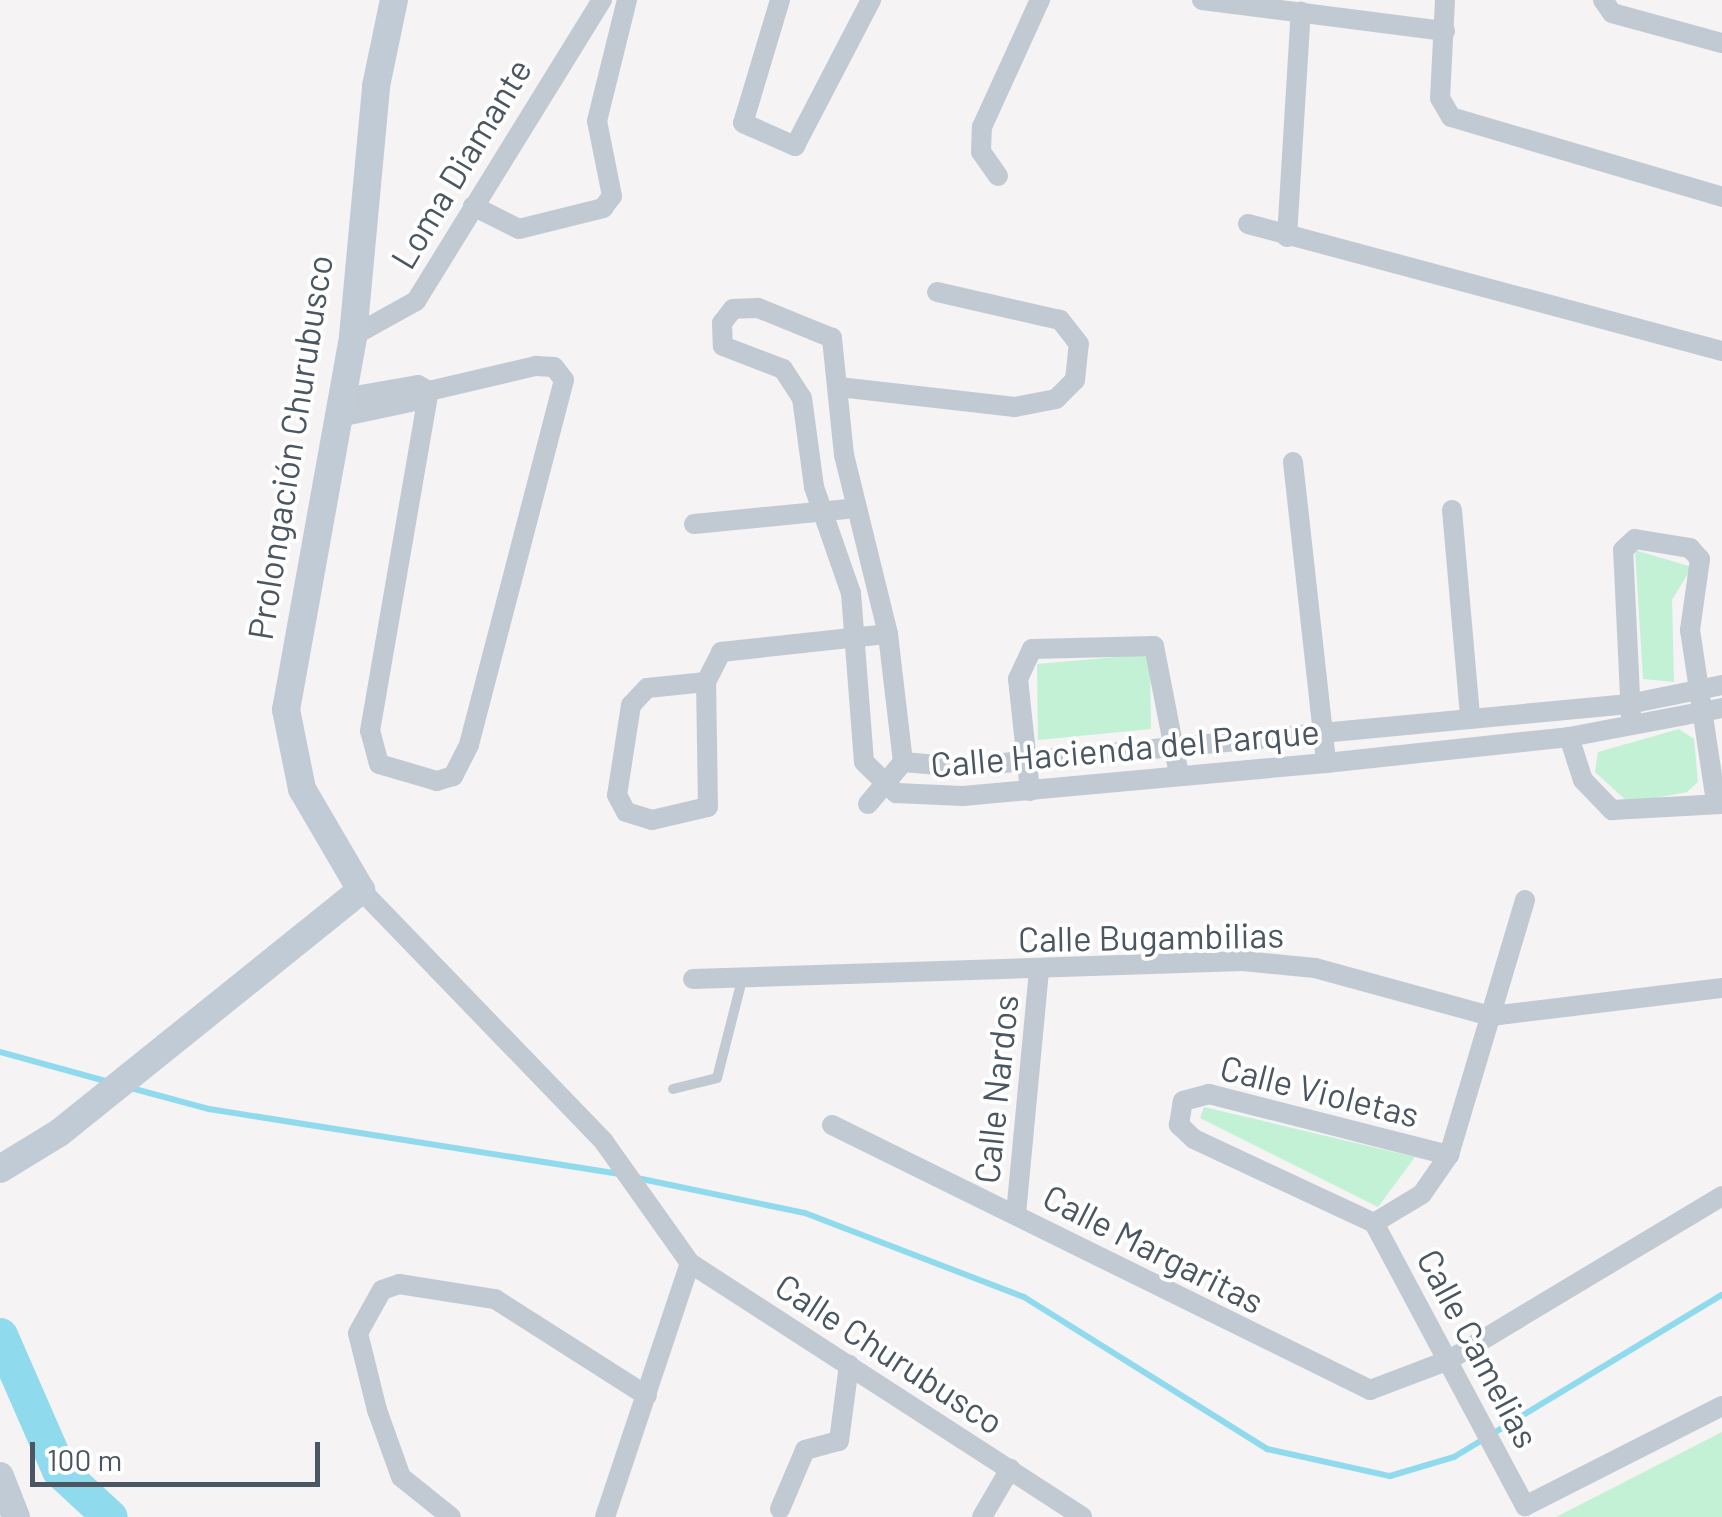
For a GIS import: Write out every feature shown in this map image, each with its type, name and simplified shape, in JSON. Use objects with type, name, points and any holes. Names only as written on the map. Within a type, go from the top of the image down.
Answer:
[{"type":"main road","name":"Prolongación Churubusco","points":[[361,890],[302,789],[286,724],[353,336],[376,86],[394,0]]},
{"type":"main road","points":[[0,1170],[361,890]]},
{"type":"main road","points":[[0,1476],[16,1517]]},
{"type":"street","name":"Loma Diamante","points":[[353,336],[407,311],[602,0]]},
{"type":"street","points":[[473,206],[518,229],[603,208],[612,196],[597,121],[627,0]]},
{"type":"street","points":[[780,0],[743,123],[795,146],[871,0]]},
{"type":"street","points":[[998,176],[981,152],[982,127],[1040,0]]},
{"type":"street","points":[[1202,0],[1445,31]]},
{"type":"street","points":[[1445,0],[1440,98],[1450,117],[1722,197]]},
{"type":"street","points":[[1603,0],[1612,13],[1722,44]]},
{"type":"street","points":[[1287,237],[1302,10]]},
{"type":"street","points":[[1248,224],[1722,351]]},
{"type":"street","points":[[839,387],[1014,408],[1056,399],[1075,380],[1079,344],[1060,320],[937,292]]},
{"type":"street","name":"Calle Hacienda del Parque","points":[[758,308],[815,324],[832,338],[856,508],[888,634],[902,762],[875,796],[864,762],[856,636],[823,515],[796,382],[723,346],[727,314],[758,308]]},
{"type":"street","points":[[341,408],[546,364],[564,380],[466,754],[453,776],[437,781],[379,764],[370,731],[429,392]]},
{"type":"street","points":[[1292,462],[1326,763]]},
{"type":"street","points":[[694,524],[823,515],[856,508]]},
{"type":"street","points":[[1452,510],[1470,717]]},
{"type":"street","points":[[1569,737],[1583,780],[1612,810],[1719,803],[1713,709],[1700,688],[1689,614],[1700,559],[1682,546],[1627,543],[1619,588],[1630,714]]},
{"type":"street","points":[[706,682],[648,688],[630,706],[617,794],[626,812],[652,820],[708,807],[706,682],[731,646],[888,634]]},
{"type":"street","points":[[1030,791],[1018,667],[1032,648],[1154,646],[1179,774]]},
{"type":"street","name":"Calle Hacienda del Parque","points":[[875,796],[933,798],[1030,791],[1569,737],[1700,688],[1722,684]]},
{"type":"street","name":"Calle Hacienda del Parque","points":[[902,762],[1027,759],[1470,717],[1713,709]]},
{"type":"street","name":"Prolongación Churubusco","points":[[361,890],[604,1142],[673,1233]]},
{"type":"street","points":[[1374,1223],[1422,1194],[1449,1156],[1525,900]]},
{"type":"street","name":"Calle Bugambilias","points":[[693,980],[1287,964],[1491,1016],[1722,988]]},
{"type":"street","name":"Calle Nardos","points":[[1016,1214],[1039,970]]},
{"type":"street","name":"Calle Violetas","points":[[1374,1223],[1194,1140],[1179,1125],[1183,1101],[1208,1094],[1449,1156]]},
{"type":"street","name":"Calle Margaritas","points":[[832,1126],[1354,1385],[1386,1390],[1450,1360],[1722,1196]]},
{"type":"street","name":"Calle Camelias","points":[[1374,1223],[1450,1360],[1523,1511]]},
{"type":"street","name":"Calle Churubusco","points":[[673,1233],[690,1262],[1082,1517]]},
{"type":"street","points":[[605,1517],[690,1262]]},
{"type":"street","points":[[450,1517],[401,1477],[377,1410],[358,1333],[382,1290],[399,1284],[495,1299],[647,1396]]},
{"type":"street","points":[[780,1509],[805,1450],[839,1440],[849,1365]]},
{"type":"street","points":[[1523,1511],[1722,1406]]},
{"type":"street","points":[[982,1517],[1010,1469]]},
{"type":"lane","points":[[673,1089],[718,1078],[742,980]]},
{"type":"green space","points":[[1635,550],[1692,567],[1672,600],[1674,682],[1643,679]]},
{"type":"green space","points":[[1150,654],[1151,729],[1038,740],[1037,664]]},
{"type":"green space","points":[[1679,729],[1694,739],[1698,782],[1687,792],[1629,803],[1595,772],[1598,752]]},
{"type":"green space","points":[[1204,1107],[1415,1157],[1378,1207],[1200,1118]]},
{"type":"green space","points":[[1722,1432],[1722,1517],[1556,1517]]},
{"type":"waterway","points":[[0,1052],[109,1082]]},
{"type":"waterway","points":[[131,1088],[209,1109],[620,1174]]},
{"type":"waterway","points":[[637,1178],[805,1213],[1024,1297],[1267,1449],[1390,1476],[1454,1457],[1722,1295]]},
{"type":"waterway","points":[[0,1335],[59,1470],[110,1517]]}]
